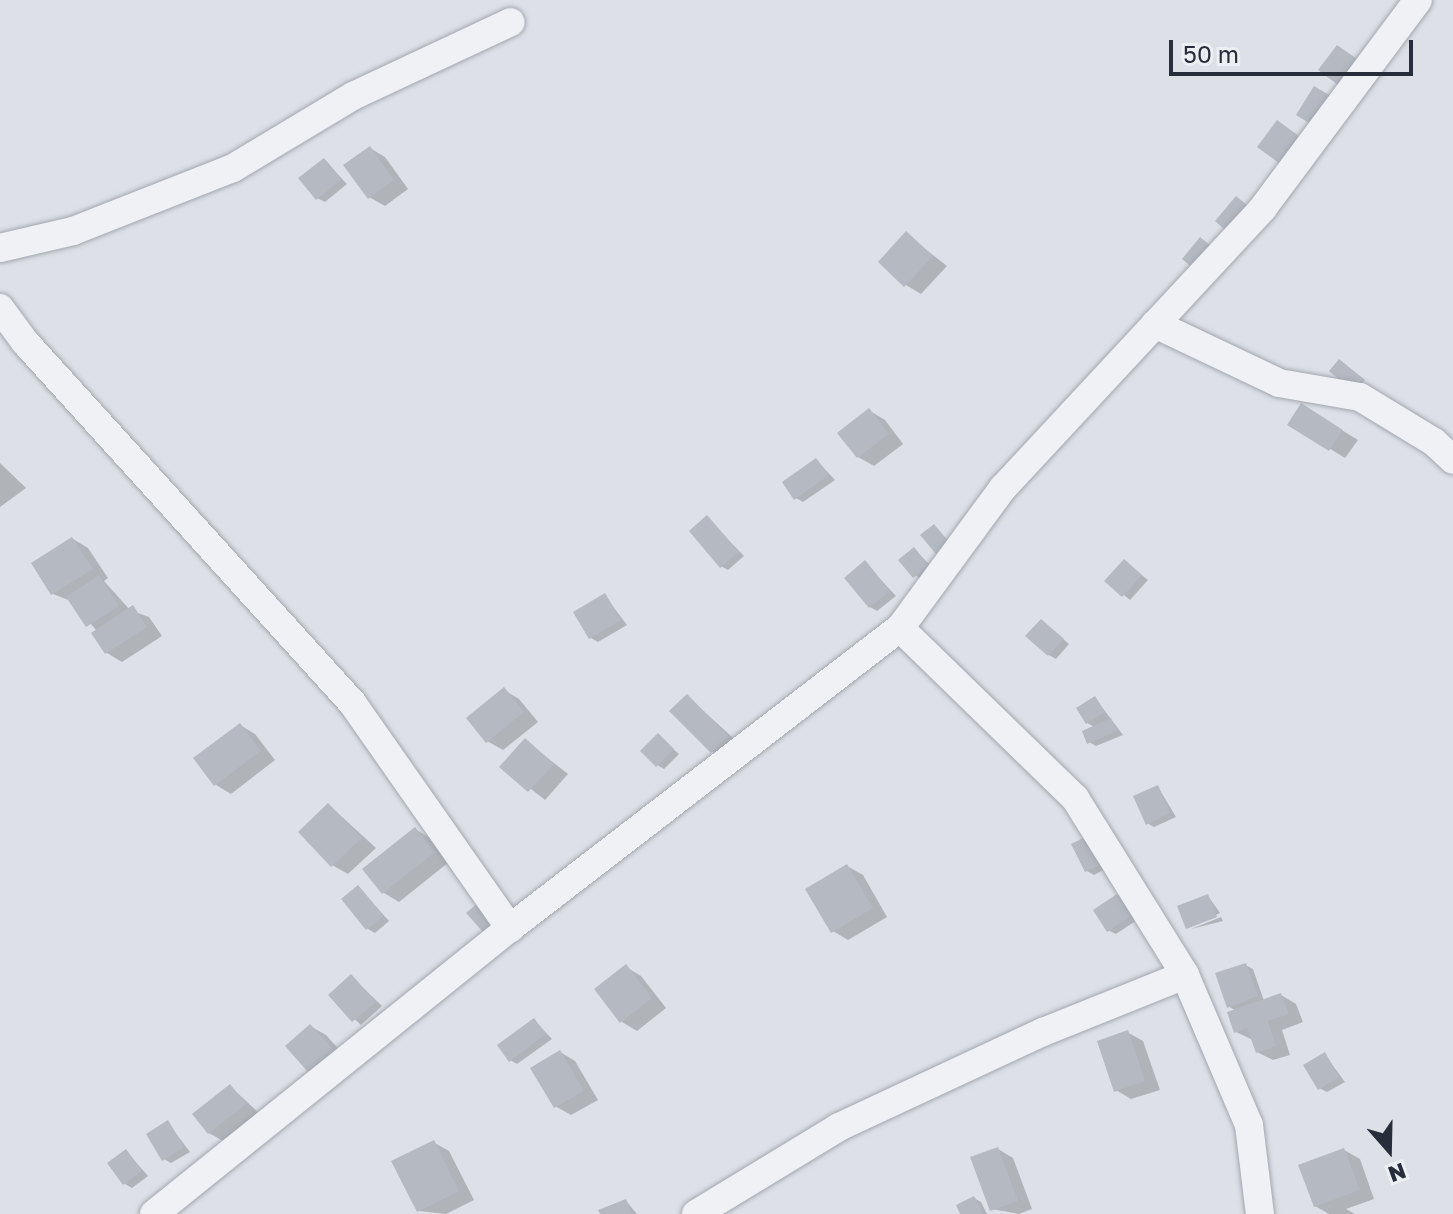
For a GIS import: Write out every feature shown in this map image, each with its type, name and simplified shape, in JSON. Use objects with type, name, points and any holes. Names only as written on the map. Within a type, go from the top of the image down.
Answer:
[{"type":"street","points":[[154,1214],[510,928],[900,628],[1003,488],[1263,208],[1418,0]]},
{"type":"street","points":[[0,248],[73,231],[233,168],[353,96],[511,22]]},
{"type":"street","points":[[0,308],[25,342],[353,704],[510,928]]},
{"type":"street","points":[[1155,324],[1279,383],[1360,397],[1434,442],[1453,460]]},
{"type":"street","points":[[900,628],[1075,798],[1185,975],[1249,1125],[1260,1214]]},
{"type":"street","points":[[696,1214],[839,1127],[1043,1032],[1185,975]]},
{"type":"building","points":[[1337,45],[1360,61],[1341,87],[1318,70]]},
{"type":"building","points":[[1314,86],[1334,98],[1316,127],[1296,115]]},
{"type":"building","points":[[1277,120],[1303,139],[1283,166],[1257,147]]},
{"type":"building","points":[[370,146],[394,180],[368,199],[343,165]]},
{"type":"building","points":[[324,158],[342,179],[316,200],[298,178]]},
{"type":"building","points":[[1236,196],[1253,210],[1232,236],[1215,221]]},
{"type":"building","points":[[906,231],[933,256],[904,287],[878,262]]},
{"type":"building","points":[[1200,237],[1216,250],[1198,272],[1182,259]]},
{"type":"building","points":[[1339,359],[1365,380],[1355,393],[1329,371]]},
{"type":"building","points":[[1301,403],[1343,430],[1329,451],[1287,425]]},
{"type":"building","points":[[869,408],[889,434],[857,458],[837,433]]},
{"type":"building","points":[[816,458],[829,475],[794,500],[782,482]]},
{"type":"building","points":[[707,515],[739,552],[720,568],[689,531]]},
{"type":"building","points":[[934,524],[949,542],[936,554],[920,535]]},
{"type":"building","points":[[72,537],[93,569],[51,595],[31,563]]},
{"type":"building","points":[[914,547],[929,566],[913,578],[898,560]]},
{"type":"building","points":[[1124,559],[1142,575],[1122,597],[1104,581]]},
{"type":"building","points":[[865,560],[890,591],[869,608],[844,578]]},
{"type":"building","points":[[99,575],[119,606],[86,627],[66,597]]},
{"type":"building","points":[[605,593],[621,620],[589,639],[573,612]]},
{"type":"building","points":[[133,605],[147,627],[105,654],[91,633]]},
{"type":"building","points":[[1041,619],[1064,639],[1048,656],[1025,636]]},
{"type":"building","points":[[504,687],[524,712],[486,743],[466,718]]},
{"type":"building","points":[[687,694],[728,736],[711,753],[669,711]]},
{"type":"building","points":[[1095,696],[1105,712],[1086,724],[1076,708]]},
{"type":"building","points":[[1111,718],[1117,731],[1087,744],[1082,731]]},
{"type":"building","points":[[240,723],[261,751],[214,786],[193,758]]},
{"type":"building","points":[[658,733],[674,749],[656,767],[640,751]]},
{"type":"building","points":[[525,738],[554,764],[528,792],[499,767]]},
{"type":"building","points":[[1158,785],[1170,813],[1146,825],[1133,796]]},
{"type":"building","points":[[328,803],[362,838],[331,867],[298,832]]},
{"type":"building","points":[[415,827],[435,852],[382,894],[362,869]]},
{"type":"building","points":[[1089,835],[1104,863],[1085,872],[1071,844]]},
{"type":"building","points":[[847,864],[873,908],[831,933],[805,889]]},
{"type":"building","points":[[358,885],[384,916],[366,930],[341,899]]},
{"type":"building","points":[[1117,894],[1132,915],[1107,932],[1093,910]]},
{"type":"building","points":[[1208,894],[1217,917],[1186,929],[1177,906]]},
{"type":"building","points":[[487,895],[513,925],[492,942],[466,913]]},
{"type":"building","points":[[1246,963],[1258,996],[1227,1008],[1215,973]]},
{"type":"building","points":[[626,964],[652,998],[620,1023],[594,989]]},
{"type":"building","points":[[351,974],[376,1002],[352,1022],[328,995]]},
{"type":"building","points":[[1281,993],[1289,1014],[1268,1021],[1276,1046],[1256,1053],[1247,1028],[1234,1033],[1227,1012]]},
{"type":"building","points":[[534,1018],[546,1034],[509,1062],[497,1045]]},
{"type":"building","points":[[310,1024],[341,1058],[315,1080],[285,1046]]},
{"type":"building","points":[[1128,1030],[1145,1081],[1114,1092],[1097,1041]]},
{"type":"building","points":[[560,1050],[584,1091],[554,1108],[530,1068]]},
{"type":"building","points":[[1325,1052],[1339,1077],[1318,1090],[1303,1065]]},
{"type":"building","points":[[230,1084],[246,1104],[208,1134],[192,1114]]},
{"type":"building","points":[[168,1120],[184,1147],[162,1161],[146,1134]]},
{"type":"building","points":[[434,1140],[459,1191],[417,1212],[391,1161]]},
{"type":"building","points":[[998,1147],[1018,1201],[990,1211],[970,1157]]},
{"type":"building","points":[[1344,1148],[1360,1190],[1314,1207],[1298,1165]]},
{"type":"building","points":[[126,1149],[142,1171],[123,1185],[107,1163]]},
{"type":"building","points":[[974,1196],[983,1214],[960,1214],[956,1205]]},
{"type":"building","points":[[626,1199],[632,1214],[600,1214],[598,1210]]}]
